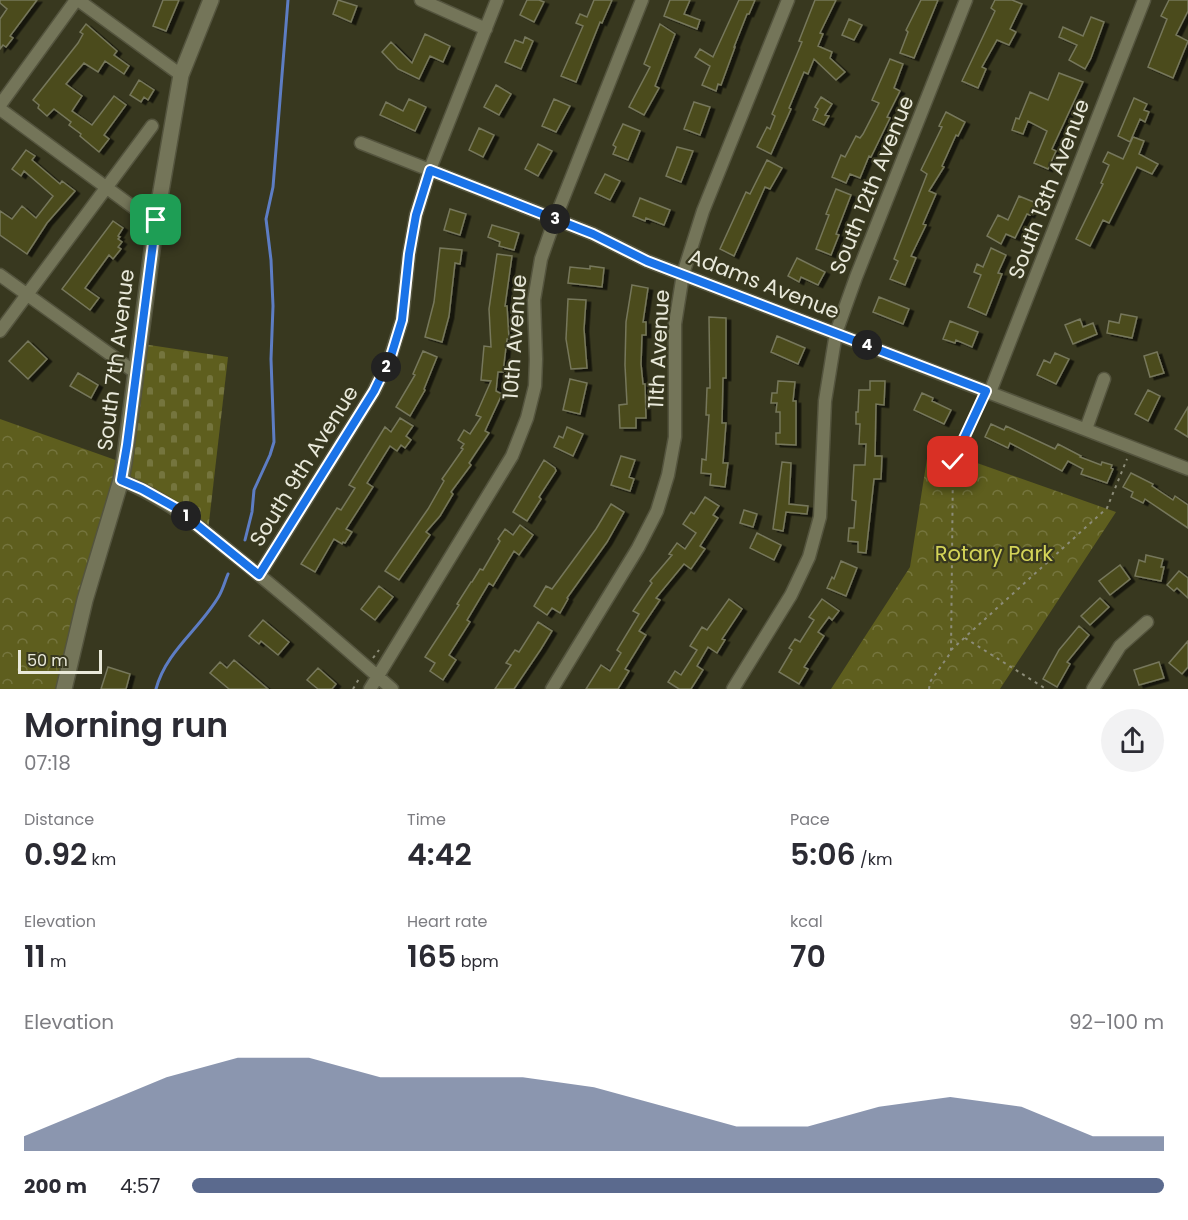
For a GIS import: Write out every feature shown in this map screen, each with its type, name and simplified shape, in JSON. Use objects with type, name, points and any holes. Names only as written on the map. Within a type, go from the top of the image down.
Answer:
[{"type":"street","points":[[156,220],[141,213],[105,188],[0,107],[77,0],[181,75]]},
{"type":"street","name":"South 7th Avenue","points":[[64,689],[85,600],[121,480],[156,220],[181,75],[211,0]]},
{"type":"street","points":[[420,0],[486,29]]},
{"type":"street","name":"South 9th Avenue","points":[[259,575],[374,391],[391,356],[402,320],[416,215],[430,170],[497,0]]},
{"type":"street","name":"10th Avenue","points":[[370,689],[512,456],[527,418],[535,386],[534,300],[541,259],[642,0]]},
{"type":"street","name":"11th Avenue","points":[[552,689],[638,548],[657,511],[675,437],[675,324],[683,274],[703,211],[788,0]]},
{"type":"street","name":"South 12th Avenue","points":[[733,689],[791,595],[809,557],[820,517],[825,401],[836,333],[966,0]]},
{"type":"street","name":"South 13th Avenue","points":[[988,392],[1144,0]]},
{"type":"street","points":[[0,332],[152,126]]},
{"type":"street","name":"Adams Avenue","points":[[361,143],[555,219],[683,274],[1188,470]]},
{"type":"street","points":[[0,275],[136,373]]},
{"type":"street","points":[[1086,429],[1104,379]]},
{"type":"street","points":[[121,480],[176,508],[259,575],[392,689]]},
{"type":"street","points":[[1093,689],[1120,646],[1147,622]]},
{"type":"path","points":[[951,650],[953,462],[988,392]]},
{"type":"path","points":[[929,689],[930,682],[951,650],[1107,508],[1131,448]]},
{"type":"path","points":[[965,638],[1046,689]]},
{"type":"green space","points":[[143,344],[228,357],[208,531],[124,478]]},
{"type":"green space","points":[[0,419],[124,463],[66,689],[0,689]]},
{"type":"green space","name":"Rotary Park","points":[[929,446],[1116,512],[1000,689],[831,689],[910,567]]},
{"type":"building","points":[[0,0],[37,0],[10,36],[13,38],[6,47],[3,45],[0,49],[0,19],[7,9],[0,3]]},
{"type":"building","points":[[163,0],[179,0],[166,31],[153,26]]},
{"type":"building","points":[[338,0],[357,6],[351,22],[333,14]]},
{"type":"building","points":[[527,0],[544,2],[534,22],[520,15]]},
{"type":"building","points":[[594,0],[612,0],[602,23],[600,22],[576,82],[561,76],[583,26],[576,23],[580,14],[587,17]]},
{"type":"building","points":[[670,0],[690,0],[684,14],[700,20],[697,29],[664,16]]},
{"type":"building","points":[[739,0],[755,0],[747,14],[721,85],[718,84],[716,91],[702,85],[710,66],[695,57],[700,49],[713,57]]},
{"type":"building","points":[[815,0],[836,0],[820,33],[823,34],[818,46],[832,52],[830,58],[845,72],[836,80],[814,59],[808,74],[804,72],[771,154],[757,147],[767,127],[770,129],[775,116],[772,114],[802,42],[799,41]]},
{"type":"building","points":[[921,0],[938,0],[914,58],[900,53],[908,32],[906,30]]},
{"type":"building","points":[[995,0],[1012,0],[1022,4],[1010,29],[1016,32],[1009,45],[997,40],[982,67],[986,69],[978,88],[962,81],[995,11],[991,8]]},
{"type":"building","points":[[1169,0],[1188,0],[1188,11],[1176,35],[1188,41],[1173,78],[1148,67],[1167,19],[1161,16]]},
{"type":"building","points":[[1091,17],[1104,22],[1085,69],[1069,60],[1077,45],[1059,37],[1063,27],[1083,36]]},
{"type":"building","points":[[849,19],[862,25],[854,40],[842,35]]},
{"type":"building","points":[[86,24],[117,51],[114,55],[129,66],[124,74],[105,61],[98,72],[84,63],[66,84],[82,96],[72,111],[92,125],[114,96],[126,105],[104,135],[109,139],[99,152],[69,125],[71,122],[54,109],[47,116],[33,100],[78,43],[83,34],[80,32]]},
{"type":"building","points":[[660,24],[675,34],[655,86],[659,88],[644,115],[629,107],[650,67],[644,64]]},
{"type":"building","points":[[425,34],[450,46],[443,62],[430,56],[419,79],[398,69],[382,52],[391,42],[412,63]]},
{"type":"building","points":[[525,37],[533,41],[521,69],[505,62],[515,40],[523,43]]},
{"type":"building","points":[[890,59],[903,64],[894,88],[900,91],[887,117],[890,118],[860,178],[850,174],[846,183],[832,177],[841,155],[845,157],[856,136],[860,138],[863,134],[879,103],[872,100]]},
{"type":"building","points":[[1059,73],[1083,82],[1052,149],[1056,151],[1048,169],[1034,163],[1047,131],[1028,121],[1023,134],[1012,130],[1030,92],[1048,100]]},
{"type":"building","points":[[139,80],[154,90],[148,100],[144,97],[141,102],[130,95]]},
{"type":"building","points":[[496,85],[511,94],[499,115],[484,107]]},
{"type":"building","points":[[821,97],[832,104],[825,115],[829,116],[824,125],[813,120],[818,109],[815,107]]},
{"type":"building","points":[[1134,98],[1147,104],[1144,110],[1149,112],[1145,122],[1140,119],[1130,142],[1118,136]]},
{"type":"building","points":[[409,99],[426,107],[415,131],[380,115],[386,102],[403,111]]},
{"type":"building","points":[[554,99],[570,106],[556,132],[542,126]]},
{"type":"building","points":[[694,102],[710,107],[700,135],[684,129]]},
{"type":"building","points":[[946,112],[965,122],[958,136],[956,135],[942,166],[944,167],[929,191],[936,194],[923,224],[926,225],[911,256],[916,258],[905,285],[890,279],[898,261],[894,259],[927,174],[921,170],[942,127],[939,126]]},
{"type":"building","points":[[623,124],[640,131],[628,160],[613,154],[616,147],[613,145]]},
{"type":"building","points":[[479,128],[494,135],[483,157],[469,150]]},
{"type":"building","points":[[1133,137],[1144,141],[1139,154],[1158,164],[1152,174],[1137,167],[1109,223],[1103,220],[1090,246],[1076,239],[1103,184],[1101,183],[1109,165],[1103,162],[1108,152],[1123,159]]},
{"type":"building","points":[[538,144],[552,151],[538,176],[525,169]]},
{"type":"building","points":[[677,147],[693,151],[681,182],[666,176]]},
{"type":"building","points":[[26,150],[35,156],[32,160],[60,184],[62,181],[75,191],[47,223],[27,254],[0,235],[0,211],[12,219],[22,206],[36,218],[53,196],[24,171],[21,176],[12,169]]},
{"type":"building","points":[[767,160],[782,168],[770,189],[765,187],[734,256],[720,249],[746,192],[750,194]]},
{"type":"building","points":[[605,174],[620,181],[610,200],[595,193]]},
{"type":"building","points":[[836,189],[851,195],[836,234],[839,235],[831,255],[816,249]]},
{"type":"building","points":[[1019,196],[1036,203],[1030,215],[1027,214],[1015,238],[1006,234],[1001,244],[987,236],[998,215],[1008,220]]},
{"type":"building","points":[[640,198],[670,210],[664,225],[633,216]]},
{"type":"building","points":[[450,209],[466,214],[460,235],[444,230]]},
{"type":"building","points":[[113,221],[123,228],[118,236],[122,242],[118,247],[121,249],[113,259],[109,255],[85,288],[99,298],[90,310],[62,289]]},
{"type":"building","points":[[492,225],[519,233],[514,250],[499,246],[500,242],[488,237]]},
{"type":"building","points":[[440,248],[462,250],[460,264],[455,263],[449,316],[442,342],[425,337],[434,302]]},
{"type":"building","points":[[991,248],[1006,255],[998,273],[1002,274],[986,315],[968,307],[981,275],[974,272],[977,264],[983,267]]},
{"type":"building","points":[[497,254],[512,256],[505,306],[507,306],[509,339],[507,339],[503,372],[498,372],[496,391],[502,394],[485,431],[489,433],[469,463],[471,465],[451,492],[453,494],[440,516],[426,532],[430,535],[399,580],[385,571],[428,509],[444,481],[442,479],[463,449],[461,448],[464,444],[458,440],[464,430],[470,434],[481,417],[476,415],[491,381],[481,380],[484,346],[491,347],[489,309]]},
{"type":"building","points":[[797,258],[825,272],[818,285],[801,277],[799,282],[788,276]]},
{"type":"building","points":[[590,266],[604,268],[602,287],[568,283],[570,267],[590,269]]},
{"type":"building","points":[[632,285],[648,288],[643,322],[646,322],[646,335],[642,335],[641,364],[643,384],[645,384],[646,418],[636,418],[636,428],[620,428],[619,405],[627,404],[626,322]]},
{"type":"building","points":[[879,297],[909,309],[903,324],[873,312]]},
{"type":"building","points":[[568,299],[586,300],[584,329],[587,368],[571,369],[566,339]]},
{"type":"building","points":[[1121,314],[1137,317],[1132,338],[1107,333],[1109,321],[1119,323]]},
{"type":"building","points":[[709,317],[726,318],[726,378],[723,378],[722,423],[726,423],[723,463],[728,463],[725,487],[710,485],[711,474],[701,473],[702,459],[706,460],[709,415],[706,415],[707,388],[710,388]]},
{"type":"building","points":[[1080,319],[1083,327],[1093,323],[1097,334],[1073,344],[1065,325]]},
{"type":"building","points":[[950,321],[978,332],[972,347],[956,340],[955,343],[943,339]]},
{"type":"building","points":[[777,336],[805,348],[798,364],[771,352]]},
{"type":"building","points":[[28,341],[47,359],[28,379],[9,361]]},
{"type":"building","points":[[423,351],[437,357],[425,390],[410,416],[396,407],[415,375],[413,374]]},
{"type":"building","points":[[1157,352],[1164,373],[1150,377],[1144,356]]},
{"type":"building","points":[[1055,353],[1069,359],[1056,384],[1037,375],[1044,360],[1050,363]]},
{"type":"building","points":[[78,373],[98,385],[91,398],[70,386]]},
{"type":"building","points":[[570,379],[587,383],[580,414],[563,410]]},
{"type":"building","points":[[778,381],[795,382],[793,401],[796,401],[796,445],[776,444],[776,433],[780,433],[780,412],[776,412],[777,403],[771,403],[772,393],[777,393]]},
{"type":"building","points":[[870,381],[885,381],[884,405],[876,404],[875,456],[882,456],[881,479],[874,479],[866,553],[858,552],[858,542],[848,541],[849,528],[854,528],[856,501],[852,500],[854,465],[865,465],[866,444],[859,444],[860,424],[856,424],[859,390],[870,390]]},
{"type":"building","points":[[1148,390],[1160,396],[1148,421],[1135,414]]},
{"type":"building","points":[[922,393],[933,398],[932,401],[951,410],[944,424],[914,410]]},
{"type":"building","points":[[1188,407],[1188,437],[1175,429]]},
{"type":"building","points":[[400,418],[413,426],[406,436],[411,440],[405,448],[401,445],[397,451],[390,446],[367,483],[373,487],[346,529],[352,532],[345,543],[342,544],[334,539],[315,572],[301,564],[337,508],[341,510],[355,488],[349,485],[385,427],[391,432]]},
{"type":"building","points":[[991,424],[1004,430],[1006,426],[1055,449],[1058,444],[1080,457],[1101,465],[1102,462],[1112,465],[1113,469],[1107,483],[1081,474],[1083,469],[1068,461],[1062,471],[1010,443],[1008,448],[985,437]]},
{"type":"building","points":[[567,427],[583,434],[573,456],[554,447],[559,436],[563,438]]},
{"type":"building","points":[[621,456],[635,460],[629,477],[634,479],[630,491],[611,485]]},
{"type":"building","points":[[544,460],[556,471],[527,521],[513,512]]},
{"type":"building","points":[[782,462],[791,463],[789,504],[808,506],[807,514],[786,512],[783,531],[773,529]]},
{"type":"building","points":[[1131,473],[1153,484],[1152,486],[1173,500],[1175,496],[1188,505],[1188,528],[1145,499],[1143,503],[1131,497],[1133,492],[1123,487]]},
{"type":"building","points":[[705,497],[719,506],[713,515],[718,518],[700,546],[705,549],[691,569],[684,564],[656,598],[660,600],[639,631],[646,635],[625,669],[629,671],[618,689],[586,689],[601,665],[610,671],[621,653],[617,650],[639,614],[633,611],[652,583],[650,581],[672,555],[669,554],[677,543],[685,549],[696,533],[683,524],[691,512],[694,514]]},
{"type":"building","points":[[611,504],[624,512],[607,542],[567,598],[560,613],[552,608],[547,615],[534,606],[546,586],[552,589],[596,529]]},
{"type":"building","points":[[744,510],[757,514],[753,527],[740,523]]},
{"type":"building","points":[[520,525],[533,535],[519,555],[514,551],[493,586],[489,583],[467,620],[470,622],[449,655],[456,660],[443,680],[430,671],[435,663],[425,657],[471,582],[480,569],[483,570],[505,529],[513,535]]},
{"type":"building","points":[[757,533],[781,545],[774,560],[750,548]]},
{"type":"building","points":[[1146,555],[1163,559],[1161,581],[1135,576],[1139,560],[1145,562]]},
{"type":"building","points":[[841,561],[857,568],[846,596],[827,588],[832,577],[834,579]]},
{"type":"building","points":[[1120,565],[1130,579],[1110,595],[1099,581]]},
{"type":"building","points":[[1179,571],[1188,578],[1188,598],[1177,588],[1174,591],[1167,585]]},
{"type":"building","points":[[379,586],[393,597],[375,620],[361,609]]},
{"type":"building","points":[[1100,598],[1109,607],[1090,625],[1081,616]]},
{"type":"building","points":[[729,599],[742,609],[722,639],[725,640],[717,653],[708,647],[697,666],[703,670],[691,689],[679,689],[668,682],[675,671],[681,675],[697,650],[690,646],[702,627],[707,630]]},
{"type":"building","points":[[822,599],[839,611],[832,620],[829,617],[818,632],[824,636],[804,667],[808,669],[799,684],[779,672],[792,650],[789,648],[795,639],[800,642],[814,620],[809,617]]},
{"type":"building","points":[[263,620],[289,642],[278,655],[261,641],[259,644],[249,636]]},
{"type":"building","points":[[538,622],[552,631],[541,649],[514,689],[495,689],[511,665],[506,663],[515,650],[519,652]]},
{"type":"building","points":[[1079,626],[1089,635],[1067,662],[1070,664],[1057,687],[1043,679],[1059,650]]},
{"type":"building","points":[[1188,641],[1188,667],[1182,674],[1169,663]]},
{"type":"building","points":[[234,660],[268,689],[229,689],[210,673],[220,662],[227,668]]},
{"type":"building","points":[[1159,662],[1164,678],[1139,685],[1134,670]]},
{"type":"building","points":[[108,667],[130,674],[126,689],[101,689]]},
{"type":"building","points":[[318,668],[336,684],[332,689],[318,689],[307,680]]},
{"type":"waterway","points":[[245,540],[252,512],[254,490],[274,442],[271,359],[273,306],[266,219],[273,187],[288,0]]},
{"type":"waterway","points":[[156,689],[167,663],[211,608],[228,574]]},
{"type":"route","points":[[156,220],[121,480],[176,508],[259,575],[374,391],[391,356],[402,320],[416,215],[430,170],[593,234],[647,261],[986,391],[953,462]]}]
